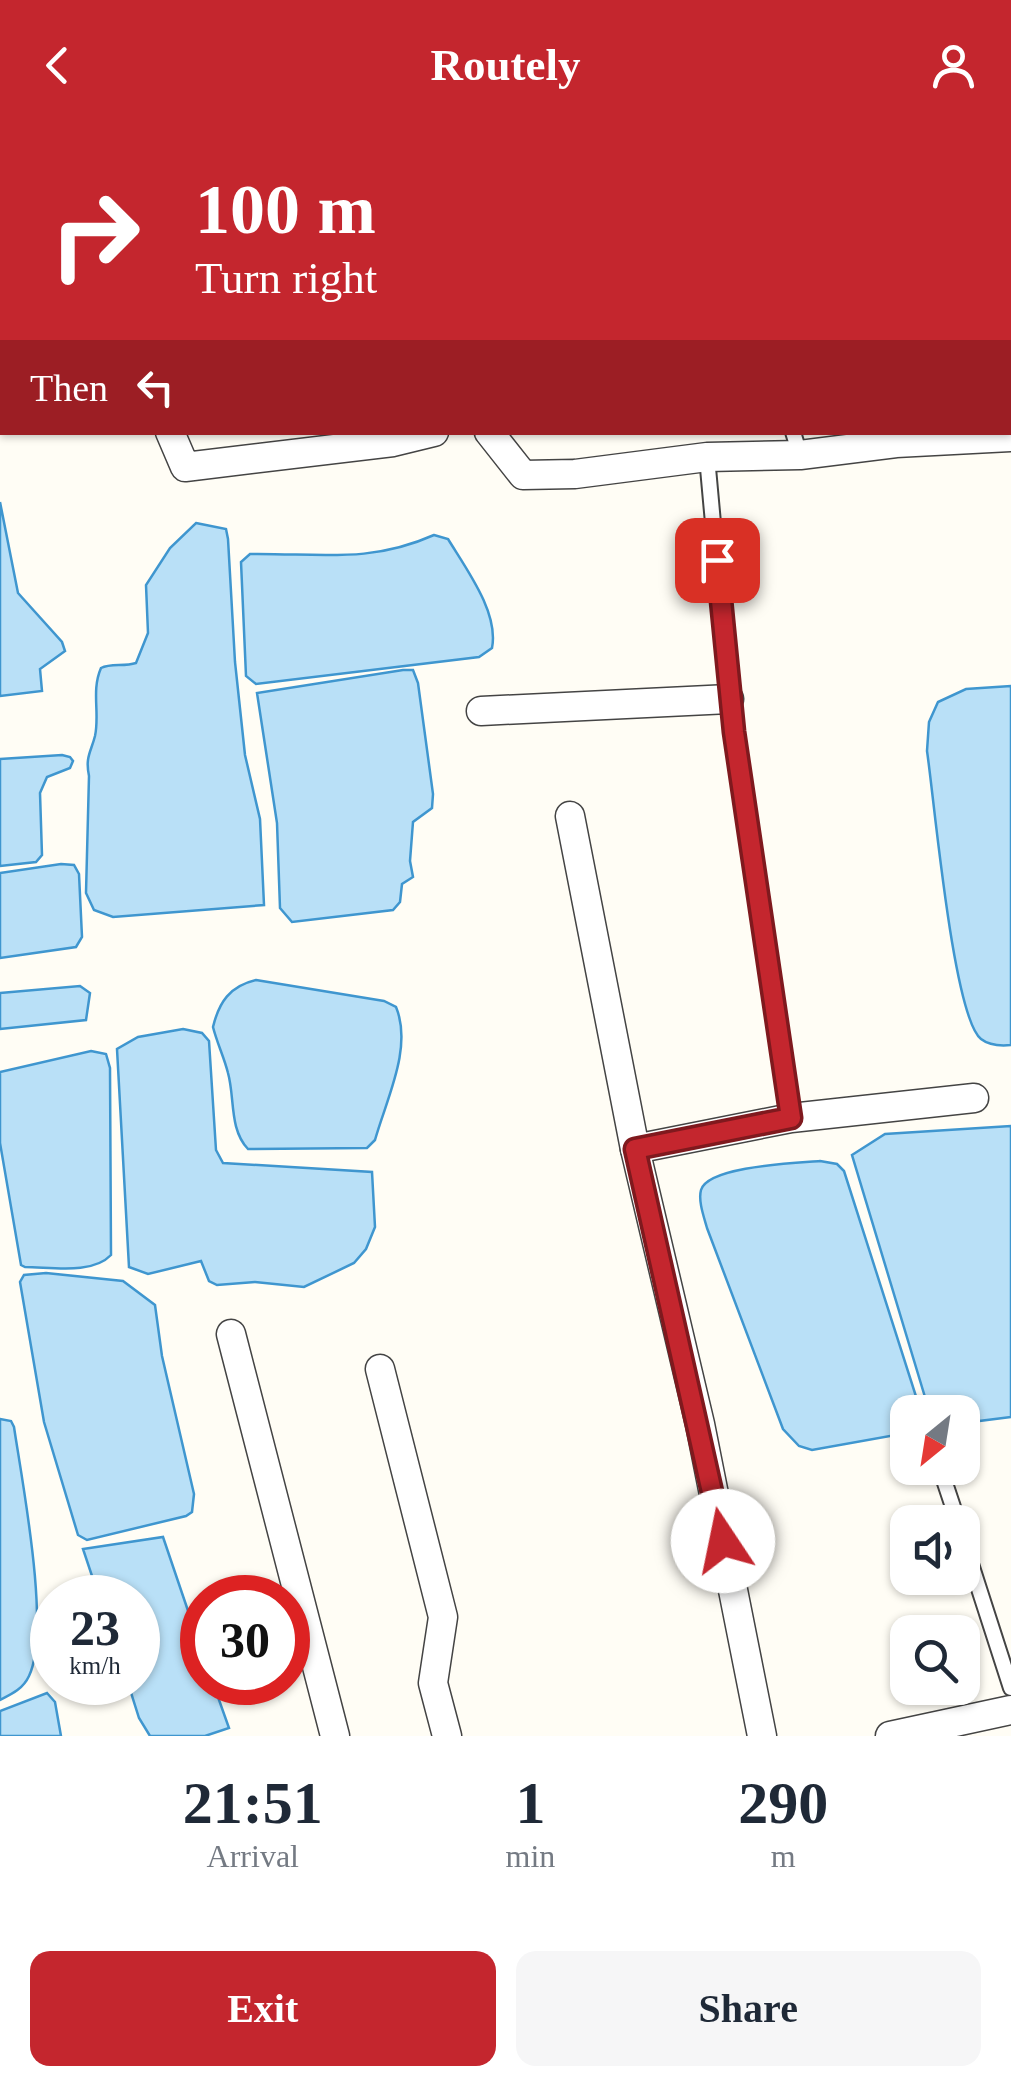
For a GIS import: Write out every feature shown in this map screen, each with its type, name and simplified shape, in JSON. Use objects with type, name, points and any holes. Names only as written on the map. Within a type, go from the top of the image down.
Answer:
[{"type":"street","points":[[171,435],[185,468],[422,435]]},
{"type":"street","points":[[491,435],[523,476],[575,474],[796,444],[1011,437]]},
{"type":"street","points":[[481,711],[730,699]]},
{"type":"street","points":[[570,816],[635,1149],[700,1424],[762,1736]]},
{"type":"street","points":[[635,1149],[791,1118],[974,1098]]},
{"type":"street","points":[[231,1334],[335,1736]]},
{"type":"street","points":[[380,1369],[443,1618],[433,1683],[446,1736]]},
{"type":"street","points":[[890,1736],[1011,1710]]},
{"type":"lane","points":[[707,457],[730,699],[791,1118]]},
{"type":"lane","points":[[980,1592],[1011,1688]]},
{"type":"water","points":[[0,502],[18,593],[62,642],[65,651],[40,669],[42,691],[0,696]]},
{"type":"water","points":[[196,523],[226,529],[228,539],[235,662],[245,755],[260,819],[264,905],[113,917],[94,910],[86,893],[88,764],[95,736],[98,677],[101,668],[136,663],[148,633],[146,585],[170,548]]},
{"type":"water","points":[[434,535],[448,539],[480,592],[491,621],[492,648],[479,657],[256,684],[246,676],[241,562],[250,554],[365,553]]},
{"type":"water","points":[[413,670],[418,683],[433,794],[432,808],[413,822],[413,877],[402,884],[400,902],[393,910],[292,922],[280,908],[277,823],[257,693]]},
{"type":"water","points":[[1011,686],[1011,1045],[999,1045],[981,1039],[971,1022],[962,991],[946,904],[927,751],[929,722],[938,702],[966,689]]},
{"type":"water","points":[[62,755],[73,761],[70,768],[47,777],[40,793],[42,855],[36,862],[0,866],[0,759]]},
{"type":"water","points":[[74,865],[79,874],[82,937],[76,947],[0,958],[0,873]]},
{"type":"water","points":[[256,980],[384,1001],[396,1007],[400,1057],[375,1140],[367,1148],[248,1149],[242,1141],[235,1123],[228,1073],[213,1027],[227,996]]},
{"type":"water","points":[[80,986],[90,993],[86,1020],[0,1029],[0,993]]},
{"type":"water","points":[[183,1029],[202,1033],[209,1041],[216,1150],[223,1163],[372,1172],[375,1227],[366,1249],[354,1263],[304,1287],[255,1282],[217,1285],[209,1281],[201,1261],[148,1274],[129,1267],[117,1049],[138,1037]]},
{"type":"water","points":[[91,1051],[106,1054],[110,1068],[111,1255],[82,1268],[25,1267],[21,1265],[0,1143],[0,1072]]},
{"type":"water","points":[[1011,1126],[1011,1417],[980,1421],[980,1395],[924,1395],[852,1155],[885,1134]]},
{"type":"water","points":[[820,1161],[837,1164],[844,1171],[916,1395],[890,1395],[890,1436],[812,1450],[799,1446],[783,1429],[707,1228],[700,1194],[707,1182],[719,1176]]},
{"type":"water","points":[[46,1273],[123,1281],[155,1305],[162,1356],[194,1494],[192,1512],[186,1516],[87,1540],[78,1535],[44,1422],[20,1282],[24,1275]]},
{"type":"water","points":[[0,1419],[11,1421],[14,1427],[35,1575],[30,1575],[29,1676],[20,1688],[0,1700]]},
{"type":"water","points":[[163,1537],[180,1587],[180,1705],[221,1705],[229,1728],[205,1736],[150,1736],[135,1705],[160,1705],[160,1575],[92,1575],[83,1549]]},
{"type":"water","points":[[30,1700],[30,1705],[56,1705],[61,1736],[0,1736],[0,1711]]},
{"type":"route","points":[[717,560],[734,732],[791,1118],[635,1149],[700,1424],[723,1541]]}]
